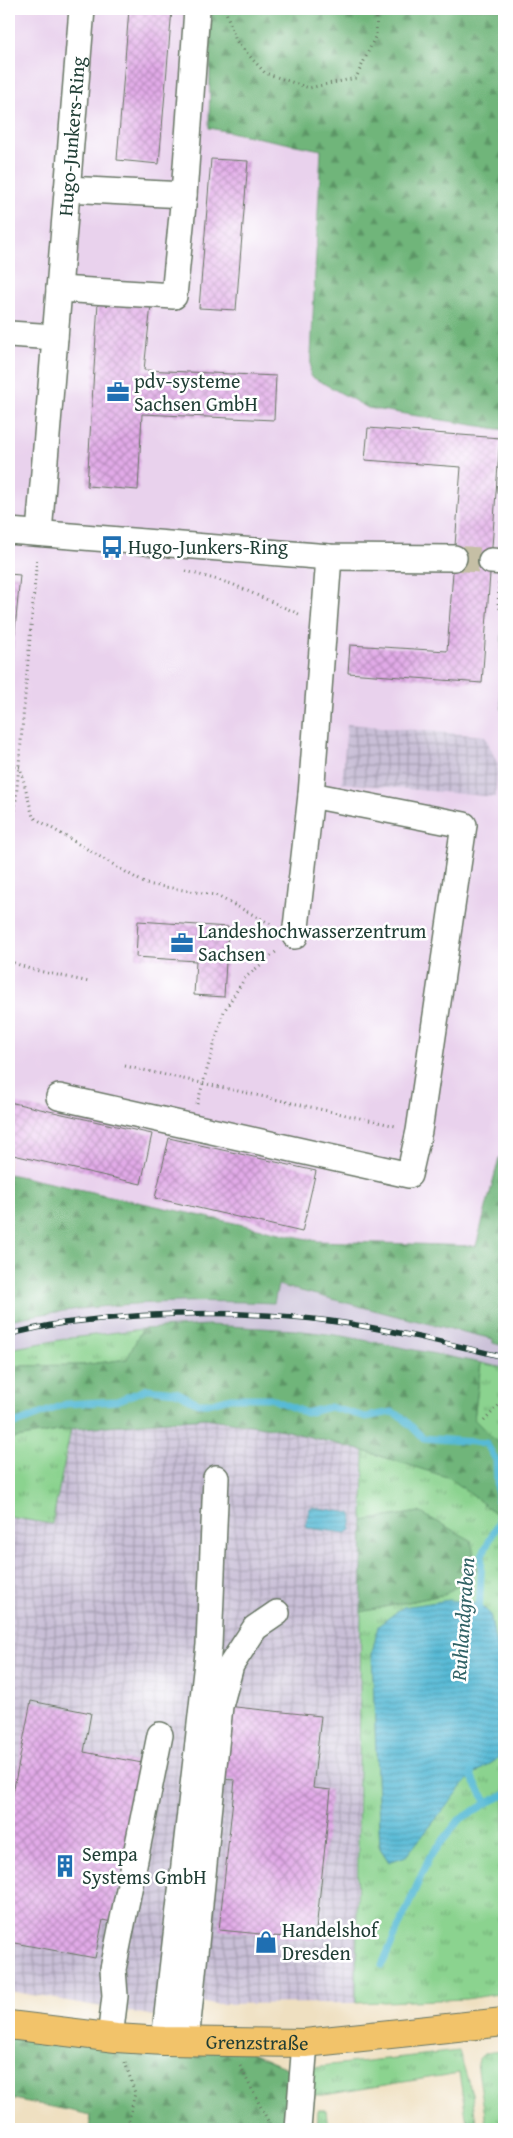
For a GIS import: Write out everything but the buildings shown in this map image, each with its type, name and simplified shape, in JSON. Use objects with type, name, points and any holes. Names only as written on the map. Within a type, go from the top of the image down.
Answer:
[{"type":"main road","name":"Grenzstraße","points":[[9,2025],[114,2038],[175,2042],[305,2043],[504,2022]]},
{"type":"street","name":"Hugo-Junkers-Ring","points":[[39,533],[82,9]]},
{"type":"street","points":[[59,289],[174,296],[184,195],[196,9]]},
{"type":"street","points":[[67,189],[184,195]]},
{"type":"street","points":[[9,334],[55,337]]},
{"type":"street","points":[[9,531],[329,557],[454,558]]},
{"type":"street","points":[[295,936],[311,795],[329,557]]},
{"type":"street","points":[[59,1096],[409,1175],[419,1132],[464,825],[311,795]]},
{"type":"street","points":[[175,2042],[209,1645],[216,1478]]},
{"type":"street","points":[[175,2042],[220,1706],[231,1665],[255,1628],[277,1613]]},
{"type":"street","points":[[114,2038],[115,1996],[113,1969],[160,1736]]},
{"type":"street","points":[[298,2129],[305,2043]]},
{"type":"path","points":[[226,9],[236,41],[265,73],[309,88],[356,78],[376,35],[377,9]]},
{"type":"path","points":[[9,880],[39,533]]},
{"type":"path","points":[[181,570],[232,584],[324,625]]},
{"type":"path","points":[[499,600],[498,606],[504,613]]},
{"type":"path","points":[[9,766],[20,767]]},
{"type":"path","points":[[20,767],[33,817],[146,884],[215,895],[295,936],[245,978],[224,1011],[204,1084],[189,1126]]},
{"type":"path","points":[[9,961],[30,969],[89,982]]},
{"type":"path","points":[[126,1066],[419,1132]]},
{"type":"path","points":[[484,1421],[504,1400]]},
{"type":"path","points":[[114,2038],[135,2093],[127,2129]]},
{"type":"path","points":[[228,2043],[272,2129]]},
{"type":"shaded area","points":[[9,9],[211,9],[209,128],[321,150],[310,376],[368,408],[504,430],[504,581],[500,693],[504,721],[504,1158],[499,1158],[476,1246],[317,1241],[9,1174]]},
{"type":"shaded area","points":[[347,724],[485,736],[498,765],[495,797],[342,783]]},
{"type":"shaded area","points":[[277,1285],[494,1339],[493,1343],[504,1346],[504,1368],[343,1336],[295,1330],[209,1325],[142,1329],[71,1338],[9,1349],[9,1320],[71,1309],[140,1304],[212,1300],[274,1303]]},
{"type":"shaded area","points":[[205,1418],[284,1430],[364,1451],[356,2003],[201,2004],[161,2017],[9,1991],[9,1517],[52,1524],[71,1429]]},
{"type":"green space","points":[[211,9],[504,9],[504,430],[368,408],[310,376],[321,150],[209,128]]},
{"type":"green space","points":[[504,585],[504,723],[500,693]]},
{"type":"green space","points":[[499,1158],[504,1158],[504,1346],[493,1343],[493,1339],[278,1285],[274,1303],[174,1302],[108,1306],[9,1320],[9,1174],[317,1241],[476,1246]]},
{"type":"green space","points":[[209,1325],[295,1330],[343,1336],[481,1363],[474,1419],[504,1449],[504,1520],[450,1478],[364,1451],[284,1430],[205,1418],[71,1429],[9,1439],[9,1366],[83,1365],[127,1359],[142,1329]]},
{"type":"green space","points":[[142,1329],[128,1359],[83,1365],[9,1366],[9,1349],[71,1338]]},
{"type":"green space","points":[[481,1363],[504,1368],[504,1449],[474,1419]]},
{"type":"green space","points":[[71,1429],[52,1524],[9,1517],[9,1439]]},
{"type":"green space","points":[[364,1451],[451,1478],[504,1520],[504,1685],[490,1614],[372,1653],[380,1848],[389,1862],[471,1776],[496,1760],[504,1746],[504,1993],[466,1999],[356,2003],[361,1612],[446,1594],[419,1512],[363,1521]]},
{"type":"green space","points":[[419,1512],[471,1540],[477,1570],[446,1594],[361,1612],[363,1521]]},
{"type":"green space","points":[[9,2025],[228,2043],[296,2072],[290,2129],[89,2129],[91,2115],[9,2098]]},
{"type":"green space","points":[[459,2051],[472,2094],[477,2129],[468,2129],[459,2073],[324,2095],[312,2095],[312,2067]]},
{"type":"green space","points":[[504,2051],[504,2129],[487,2129],[477,2063],[484,2054]]},
{"type":"green space","points":[[318,2110],[326,2110],[328,2129],[317,2129]]},
{"type":"water","points":[[312,1507],[351,1513],[353,1517],[351,1530],[346,1533],[307,1528],[309,1509]]},
{"type":"water","points":[[449,1600],[480,1604],[490,1614],[504,1685],[504,1746],[496,1760],[471,1776],[406,1856],[389,1862],[380,1848],[372,1653],[378,1626],[403,1607]]},
{"type":"waterway","name":"Ruhlandgraben","points":[[9,1426],[66,1404],[117,1401],[147,1389],[176,1392],[198,1403],[212,1403],[230,1398],[270,1398],[306,1413],[330,1407],[366,1417],[392,1412],[402,1417],[423,1438],[486,1443],[496,1460],[499,1522],[482,1555],[479,1612]]},
{"type":"waterway","name":"Ruhlandgraben","points":[[472,1768],[471,1776],[487,1803],[504,1795]]},
{"type":"waterway","points":[[382,1965],[429,1858],[459,1820],[487,1803]]},
{"type":"tunnel","points":[[454,558],[491,561]]},
{"type":"railway","points":[[9,1334],[64,1323],[136,1316],[169,1314],[266,1315],[298,1317],[374,1328],[504,1357]]},
{"type":"place","name":"pdv-systeme Sachsen GmbH","points":[[118,392]]},
{"type":"place","name":"Hugo-Junkers-Ring","points":[[112,547]]},
{"type":"place","name":"Landeshochwasserzentrum Sachsen","points":[[182,943]]},
{"type":"place","name":"Sempa Systems GmbH","points":[[65,1866]]},
{"type":"place","name":"Handelshof Dresden","points":[[266,1942]]}]
